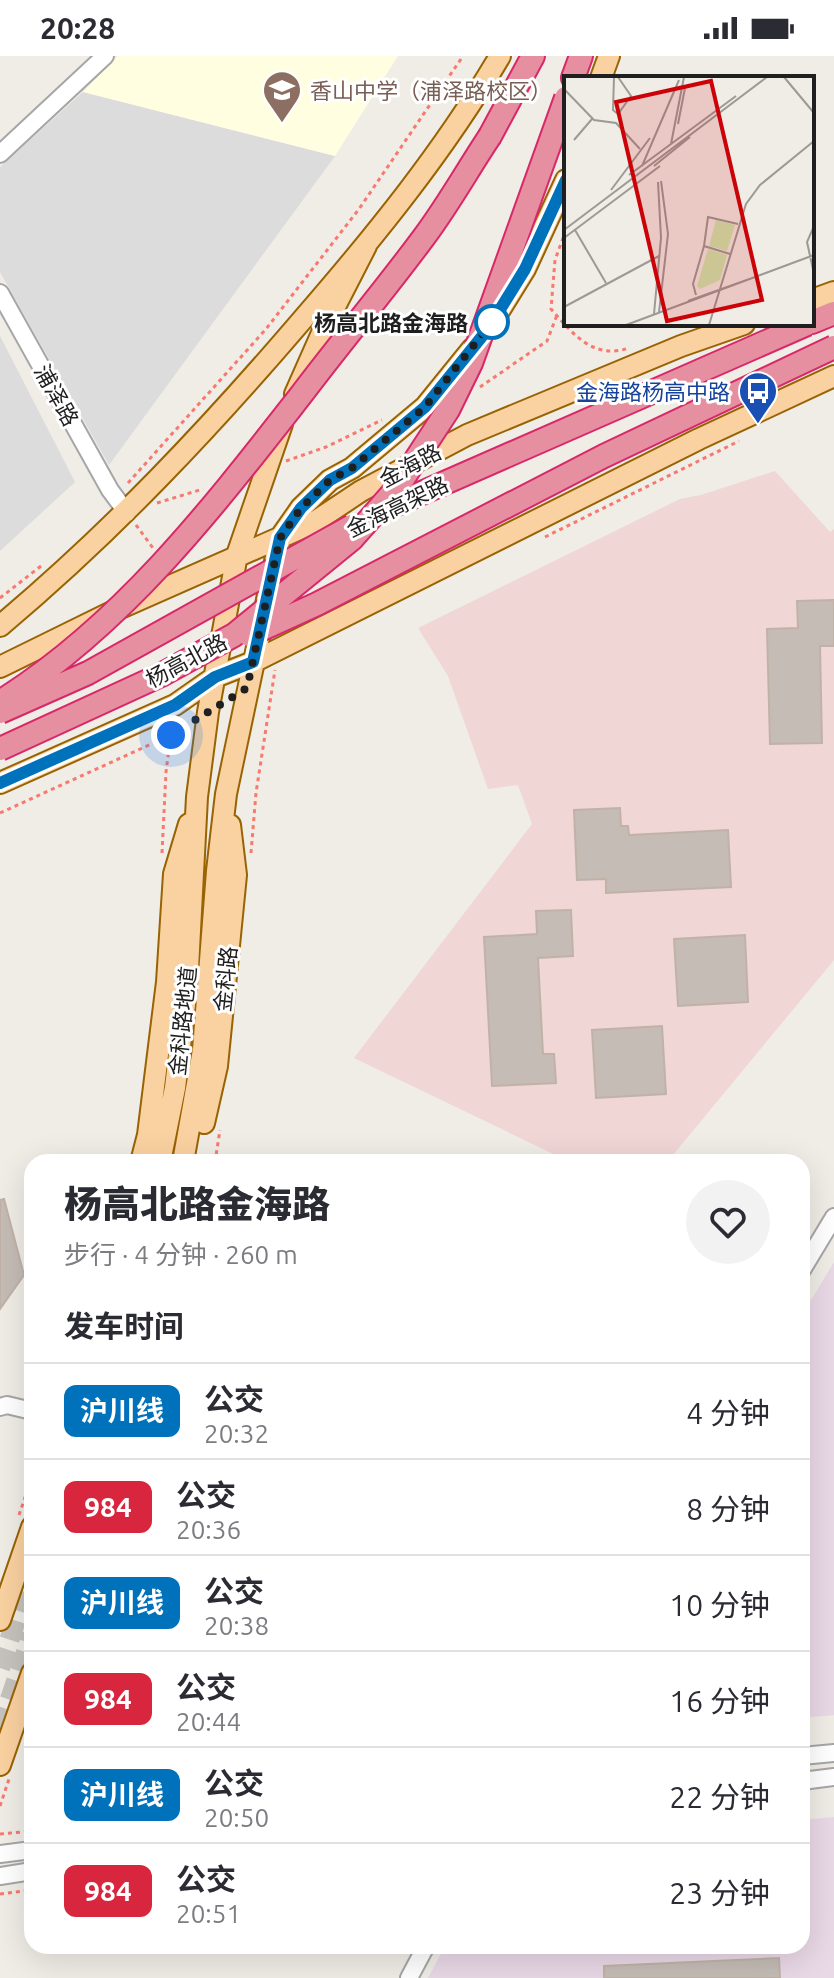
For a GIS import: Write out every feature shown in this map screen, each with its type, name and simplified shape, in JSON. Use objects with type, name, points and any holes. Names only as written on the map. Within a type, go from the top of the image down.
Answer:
[{"type":"highway","points":[[0,701],[43,674],[92,633],[147,580],[230,485],[425,235],[490,136],[533,56]]},
{"type":"highway","points":[[574,76],[581,56]]},
{"type":"highway","name":"杨高北路","points":[[0,749],[161,675],[234,635],[352,539],[397,488],[448,410],[471,363],[564,104]]},
{"type":"highway","name":"金海高架路","points":[[814,321],[834,313]]},
{"type":"highway","name":"金海高架路","points":[[0,712],[88,673],[383,509],[802,326]]},
{"type":"highway","points":[[161,675],[317,604],[604,456],[834,347]]},
{"type":"main road","points":[[0,626],[65,571],[121,505],[251,380],[366,246],[462,118],[500,56]]},
{"type":"main road","points":[[602,76],[609,56]]},
{"type":"main road","points":[[280,538],[301,508],[330,480],[352,468],[425,407],[488,329],[525,269],[564,184]]},
{"type":"main road","points":[[143,1154],[167,982],[174,874],[197,797],[208,712],[237,555],[281,427],[326,324],[366,246]]},
{"type":"main road","points":[[814,299],[834,292]]},
{"type":"main road","name":"金海路","points":[[0,667],[118,609],[313,523],[361,491],[467,435],[681,346],[738,326]]},
{"type":"main road","points":[[0,783],[175,705],[215,677],[253,662],[699,439],[834,376]]},
{"type":"main road","name":"金科路","points":[[217,871],[226,794],[280,538]]},
{"type":"main road","name":"金科路","points":[[198,1154],[217,1066],[236,875],[226,794]]},
{"type":"main road","name":"金科路地道","points":[[162,1154],[177,1074],[187,988],[197,797]]},
{"type":"main road","name":"金科路地道","points":[[184,1154],[203,1050],[217,871]]},
{"type":"main road","points":[[0,1620],[24,1550]]},
{"type":"main road","points":[[0,1765],[24,1696]]},
{"type":"street","points":[[0,154],[105,56]]},
{"type":"street","name":"浦泽路","points":[[0,293],[121,505]]},
{"type":"street","points":[[810,1257],[834,1217]]},
{"type":"street","points":[[0,1407],[7,1405],[24,1409]]},
{"type":"street","points":[[810,1755],[834,1753]]},
{"type":"street","points":[[810,1780],[834,1777]]},
{"type":"street","points":[[0,1854],[24,1851]]},
{"type":"street","points":[[0,1876],[24,1872]]},
{"type":"street","points":[[409,1978],[422,1954]]},
{"type":"path","points":[[121,505],[266,329],[359,209],[463,56]]},
{"type":"path","points":[[564,235],[555,260],[551,309],[564,323]]},
{"type":"path","points":[[475,391],[547,341],[557,315]]},
{"type":"path","points":[[566,326],[577,339],[613,353]]},
{"type":"path","points":[[266,469],[326,447],[387,418]]},
{"type":"path","points":[[546,536],[746,437]]},
{"type":"path","points":[[155,504],[210,486]]},
{"type":"path","points":[[0,598],[49,560]]},
{"type":"path","points":[[245,697],[274,671]]},
{"type":"path","points":[[0,813],[171,735],[208,712]]},
{"type":"path","points":[[0,1834],[24,1832]]},
{"type":"path","points":[[0,1894],[24,1891]]},
{"type":"shaded area","name":"香山中学（浦泽路校区）","points":[[118,56],[398,56],[335,156],[83,92]]},
{"type":"shaded area","points":[[83,92],[335,156],[109,465],[0,272],[0,167]]},
{"type":"shaded area","points":[[0,336],[75,482],[0,551]]},
{"type":"shaded area","points":[[775,471],[830,532],[834,529],[834,960],[674,1154],[553,1154],[354,1058],[532,824],[518,785],[488,789],[448,676],[418,628],[680,499]]},
{"type":"shaded area","points":[[834,1262],[834,1715],[810,1717],[810,1302]]},
{"type":"shaded area","points":[[834,1817],[834,1978],[428,1978],[441,1954],[810,1954],[810,1819]]},
{"type":"building","points":[[834,600],[834,646],[820,646],[822,743],[770,744],[767,629],[798,628],[797,601]]},
{"type":"building","points":[[620,808],[621,826],[628,826],[629,835],[728,830],[731,887],[606,893],[606,879],[577,880],[574,810]]},
{"type":"building","points":[[571,910],[573,956],[538,958],[543,1054],[554,1054],[556,1083],[492,1086],[484,937],[537,934],[536,911]]},
{"type":"building","points":[[745,935],[748,1002],[678,1006],[674,939]]},
{"type":"building","points":[[662,1026],[666,1094],[596,1098],[592,1030]]},
{"type":"building","points":[[4,1199],[24,1275],[0,1309],[0,1200]]},
{"type":"building","points":[[779,1958],[780,1978],[604,1978],[604,1966]]},
{"type":"tunnel","points":[[0,1668],[24,1596]]},
{"type":"tunnel","points":[[0,1728],[24,1658]]},
{"type":"bus line","name":"沪川线","points":[[0,783],[175,705],[215,677],[253,662],[280,538],[301,508],[330,480],[352,468],[425,407],[488,329],[525,269],[564,186]]},
{"type":"place","name":"香山中学（浦泽路校区）","points":[[282,124]]},
{"type":"place","name":"杨高北路金海路","points":[[492,322]]},
{"type":"place","name":"金海路杨高中路","points":[[758,425]]},
{"type":"route","points":[[171,735],[247,688],[280,538],[301,508],[330,480],[352,468],[425,407],[492,322]]}]
